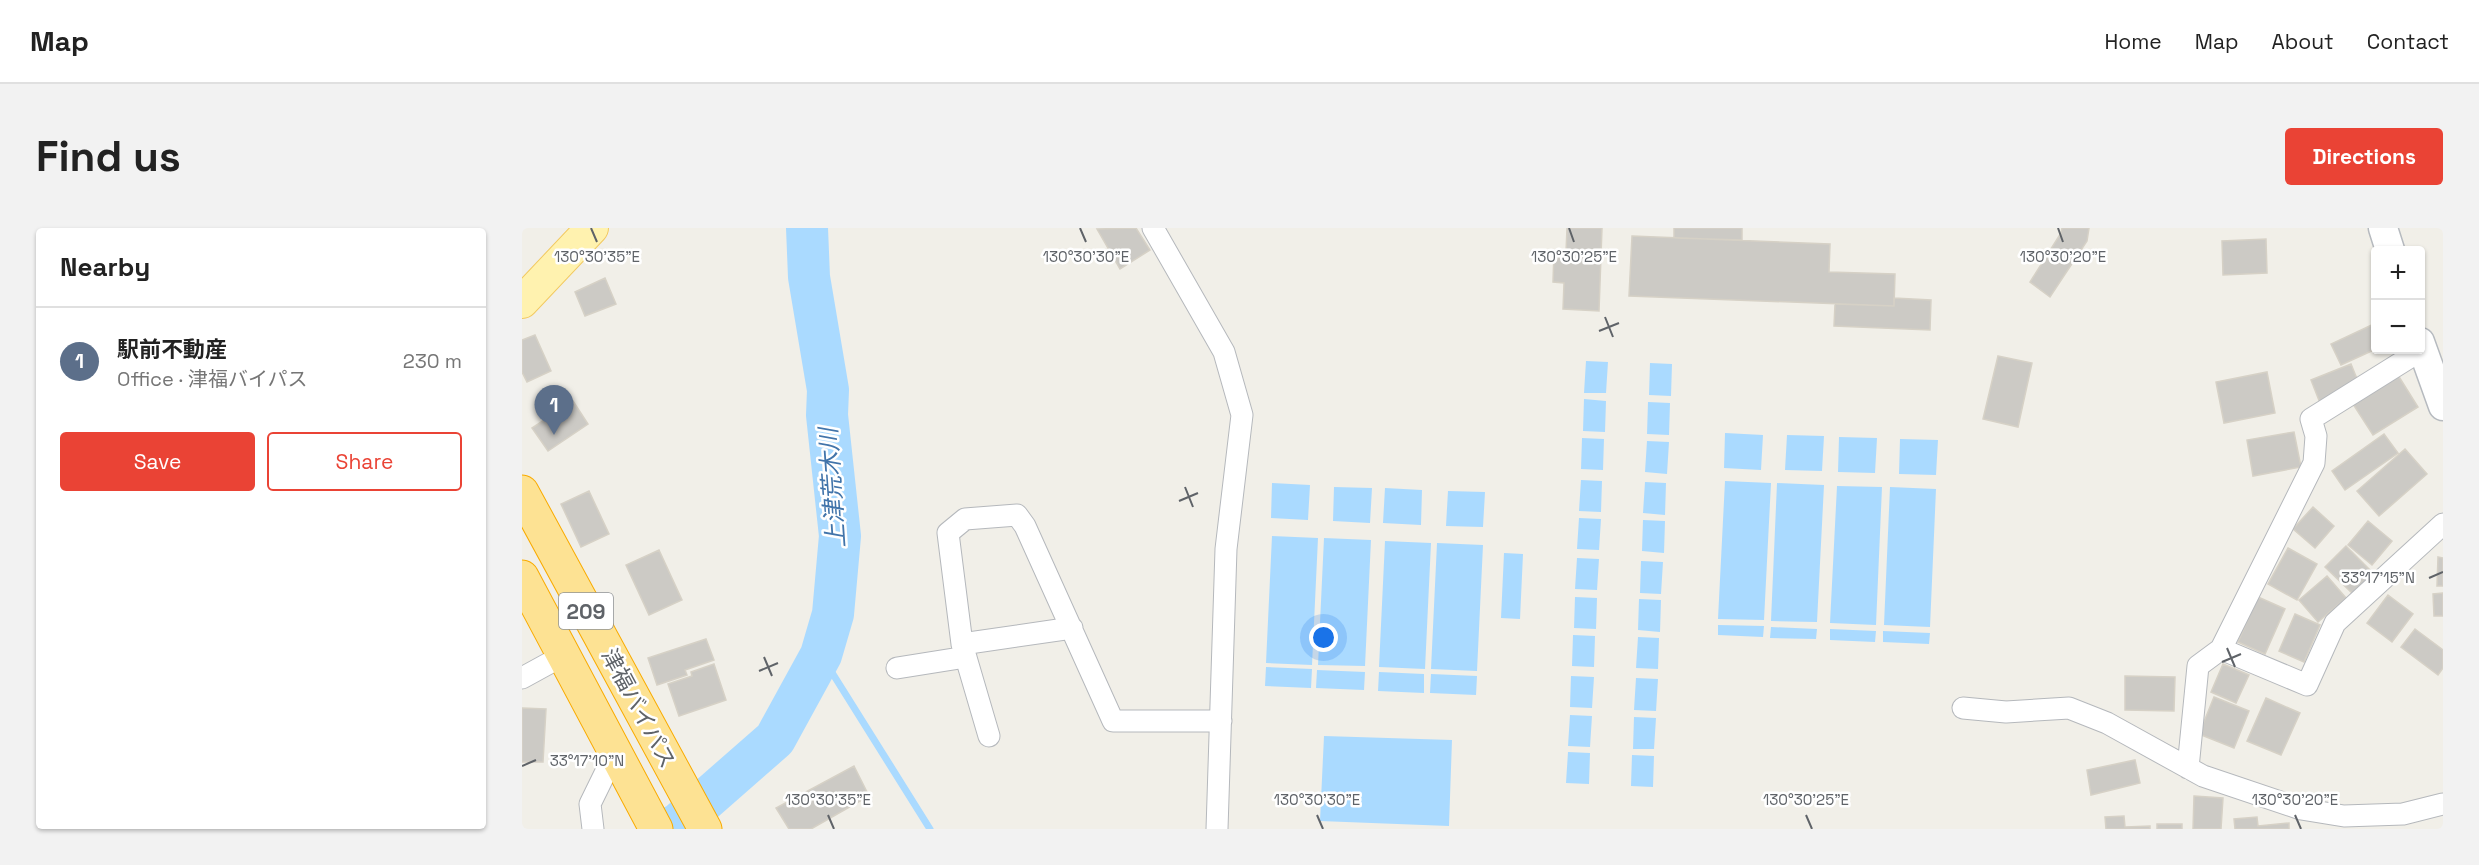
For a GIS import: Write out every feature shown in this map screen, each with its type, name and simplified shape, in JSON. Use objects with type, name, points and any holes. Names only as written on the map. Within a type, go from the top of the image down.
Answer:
[{"type":"highway","name":"津福バイパス","points":[[522,492],[705,829]]},
{"type":"highway","name":"津福バイパス","points":[[522,577],[656,829]]},
{"type":"main road","points":[[522,302],[592,228]]},
{"type":"street","points":[[1153,228],[1224,352],[1242,414],[1226,549],[1217,829]]},
{"type":"street","points":[[2383,228],[2389,246]]},
{"type":"street","points":[[2188,768],[2198,666],[2221,649],[2314,463],[2316,436],[2311,419],[2408,354]]},
{"type":"street","points":[[2425,354],[2443,406]]},
{"type":"street","points":[[989,736],[964,651],[948,533],[965,519],[1017,515],[1025,526],[1113,720],[1221,721]]},
{"type":"street","points":[[2221,649],[2307,685],[2335,623],[2443,524]]},
{"type":"street","points":[[897,668],[1072,628]]},
{"type":"street","points":[[522,678],[564,655]]},
{"type":"street","points":[[1964,708],[2006,712],[2069,708],[2107,723],[2203,776],[2301,809],[2344,816],[2403,814],[2443,804]]},
{"type":"street","points":[[593,829],[590,804],[615,753]]},
{"type":"water","points":[[1586,361],[1608,362],[1606,393],[1584,393]]},
{"type":"water","points":[[1650,363],[1672,364],[1671,396],[1649,395]]},
{"type":"water","points":[[1584,399],[1606,401],[1605,432],[1583,431]]},
{"type":"water","points":[[1648,402],[1670,403],[1669,435],[1647,434]]},
{"type":"water","points":[[1725,433],[1763,435],[1761,470],[1724,468]]},
{"type":"water","points":[[1787,435],[1824,436],[1822,471],[1785,470]]},
{"type":"water","points":[[1839,437],[1877,438],[1875,473],[1838,472]]},
{"type":"water","points":[[1582,438],[1604,439],[1603,470],[1581,469]]},
{"type":"water","points":[[1900,439],[1938,440],[1936,475],[1899,474]]},
{"type":"water","points":[[1647,441],[1669,442],[1667,474],[1645,472]]},
{"type":"water","points":[[1581,480],[1602,481],[1601,512],[1579,511]]},
{"type":"water","points":[[1725,481],[1771,483],[1764,620],[1718,619]]},
{"type":"water","points":[[1645,482],[1666,483],[1665,515],[1643,513]]},
{"type":"water","points":[[1272,483],[1310,485],[1308,520],[1271,518]]},
{"type":"water","points":[[1777,483],[1824,485],[1817,622],[1771,621]]},
{"type":"water","points":[[1837,486],[1882,487],[1876,625],[1830,623]]},
{"type":"water","points":[[1334,487],[1372,488],[1370,523],[1333,521]]},
{"type":"water","points":[[1890,487],[1936,489],[1930,627],[1884,625]]},
{"type":"water","points":[[1385,488],[1422,490],[1421,525],[1383,523]]},
{"type":"water","points":[[1448,491],[1485,492],[1483,527],[1446,526]]},
{"type":"water","points":[[1579,518],[1601,519],[1599,550],[1577,549]]},
{"type":"water","points":[[1643,520],[1665,521],[1664,553],[1642,551]]},
{"type":"water","points":[[1272,536],[1318,538],[1312,665],[1266,663]]},
{"type":"water","points":[[1324,538],[1371,540],[1365,666],[1318,665]]},
{"type":"water","points":[[1385,541],[1431,543],[1425,669],[1379,667]]},
{"type":"water","points":[[1437,543],[1483,545],[1477,671],[1431,669]]},
{"type":"water","points":[[1504,553],[1523,554],[1520,619],[1501,618]]},
{"type":"water","points":[[1577,558],[1599,559],[1597,590],[1575,589]]},
{"type":"water","points":[[1641,561],[1663,562],[1661,594],[1640,593]]},
{"type":"water","points":[[1575,597],[1597,598],[1596,629],[1574,628]]},
{"type":"water","points":[[1639,599],[1661,600],[1660,632],[1638,630]]},
{"type":"water","points":[[1718,625],[1764,626],[1763,637],[1718,635]]},
{"type":"water","points":[[1771,627],[1817,629],[1816,639],[1770,638]]},
{"type":"water","points":[[1830,629],[1876,631],[1875,642],[1830,640]]},
{"type":"water","points":[[1883,631],[1930,633],[1929,644],[1883,642]]},
{"type":"water","points":[[1573,635],[1595,636],[1594,667],[1572,666]]},
{"type":"water","points":[[1638,637],[1659,638],[1658,669],[1636,668]]},
{"type":"water","points":[[1266,667],[1312,669],[1311,688],[1265,686]]},
{"type":"water","points":[[1317,670],[1365,672],[1364,690],[1316,688]]},
{"type":"water","points":[[1379,672],[1424,674],[1424,693],[1378,691]]},
{"type":"water","points":[[1431,674],[1477,676],[1476,695],[1430,693]]},
{"type":"water","points":[[1571,676],[1594,677],[1592,708],[1570,707]]},
{"type":"water","points":[[1636,678],[1658,679],[1656,711],[1634,710]]},
{"type":"water","points":[[1570,715],[1592,716],[1590,747],[1568,746]]},
{"type":"water","points":[[1634,717],[1656,718],[1654,749],[1633,749]]},
{"type":"water","points":[[1324,736],[1452,740],[1449,826],[1320,821]]},
{"type":"water","points":[[1568,752],[1590,753],[1589,784],[1566,783]]},
{"type":"water","points":[[1632,755],[1654,756],[1653,787],[1631,786]]},
{"type":"building","points":[[1136,228],[1150,250],[1120,269],[1097,229]]},
{"type":"building","points":[[1567,228],[1602,228],[1599,311],[1563,309],[1564,283],[1553,282],[1554,251],[1566,252]]},
{"type":"building","points":[[1674,228],[1742,228],[1742,240],[1674,238]]},
{"type":"building","points":[[2062,228],[2089,228],[2087,241],[2050,297],[2030,282]]},
{"type":"building","points":[[1632,236],[1830,244],[1829,272],[1895,274],[1894,306],[1629,296]]},
{"type":"building","points":[[2266,239],[2267,273],[2223,275],[2222,241]]},
{"type":"building","points":[[605,278],[616,304],[585,316],[575,292]]},
{"type":"building","points":[[1894,298],[1931,300],[1930,330],[1834,326],[1835,304],[1894,306]]},
{"type":"building","points":[[2371,325],[2371,351],[2341,365],[2331,344]]},
{"type":"building","points":[[535,335],[551,371],[527,382],[522,372],[522,340]]},
{"type":"building","points":[[1998,356],[2032,363],[2018,427],[1983,419]]},
{"type":"building","points":[[2351,364],[2360,386],[2320,403],[2311,380]]},
{"type":"building","points":[[2267,372],[2275,413],[2224,423],[2216,382]]},
{"type":"building","points":[[2396,372],[2418,407],[2373,435],[2351,401]]},
{"type":"building","points":[[573,401],[588,424],[548,451],[532,428]]},
{"type":"building","points":[[2294,432],[2301,467],[2253,476],[2247,440]]},
{"type":"building","points":[[2384,434],[2398,453],[2345,490],[2332,471]]},
{"type":"building","points":[[2405,449],[2427,474],[2379,516],[2357,491]]},
{"type":"building","points":[[589,491],[609,534],[581,547],[561,504]]},
{"type":"building","points":[[2313,507],[2334,526],[2315,548],[2293,529]]},
{"type":"building","points":[[2368,521],[2392,541],[2372,565],[2348,545]]},
{"type":"building","points":[[2346,546],[2374,574],[2353,594],[2325,567]]},
{"type":"building","points":[[2288,548],[2317,564],[2297,600],[2268,584]]},
{"type":"building","points":[[659,550],[682,600],[649,615],[626,565]]},
{"type":"building","points":[[2438,557],[2443,558],[2443,586],[2437,586]]},
{"type":"building","points":[[2327,576],[2346,598],[2318,622],[2299,600]]},
{"type":"building","points":[[2443,593],[2443,616],[2434,616],[2433,594]]},
{"type":"building","points":[[2388,595],[2413,614],[2392,642],[2367,623]]},
{"type":"building","points":[[2258,597],[2285,609],[2265,654],[2238,642]]},
{"type":"building","points":[[2295,614],[2320,625],[2304,662],[2279,651]]},
{"type":"building","points":[[2415,629],[2443,650],[2443,668],[2438,675],[2401,647]]},
{"type":"building","points":[[706,639],[714,660],[685,670],[687,675],[657,685],[648,658]]},
{"type":"building","points":[[714,664],[726,700],[679,716],[668,684],[692,676],[691,672]]},
{"type":"building","points":[[2223,664],[2249,675],[2236,703],[2211,692]]},
{"type":"building","points":[[2125,676],[2175,677],[2174,711],[2125,710]]},
{"type":"building","points":[[2214,697],[2249,711],[2234,748],[2199,734]]},
{"type":"building","points":[[2266,698],[2300,713],[2281,755],[2247,741]]},
{"type":"building","points":[[522,708],[546,709],[543,762],[522,762]]},
{"type":"building","points":[[2135,760],[2140,783],[2091,795],[2087,770]]},
{"type":"building","points":[[854,766],[869,796],[811,829],[789,829],[776,808]]},
{"type":"building","points":[[2194,796],[2223,798],[2221,829],[2193,829]]},
{"type":"building","points":[[2124,816],[2125,827],[2150,826],[2150,829],[2106,829],[2105,817]]},
{"type":"building","points":[[2257,817],[2258,826],[2289,823],[2289,829],[2235,829],[2234,819]]},
{"type":"building","points":[[2157,824],[2182,824],[2182,829],[2157,829]]},
{"type":"waterway","name":"上津荒木川","points":[[667,829],[678,824],[775,739],[821,655],[833,614],[840,536],[827,415],[828,390],[809,277],[807,228]]},
{"type":"waterway","points":[[821,655],[930,829]]},
{"type":"place","name":"駅前不動産","points":[[554,435]]}]
